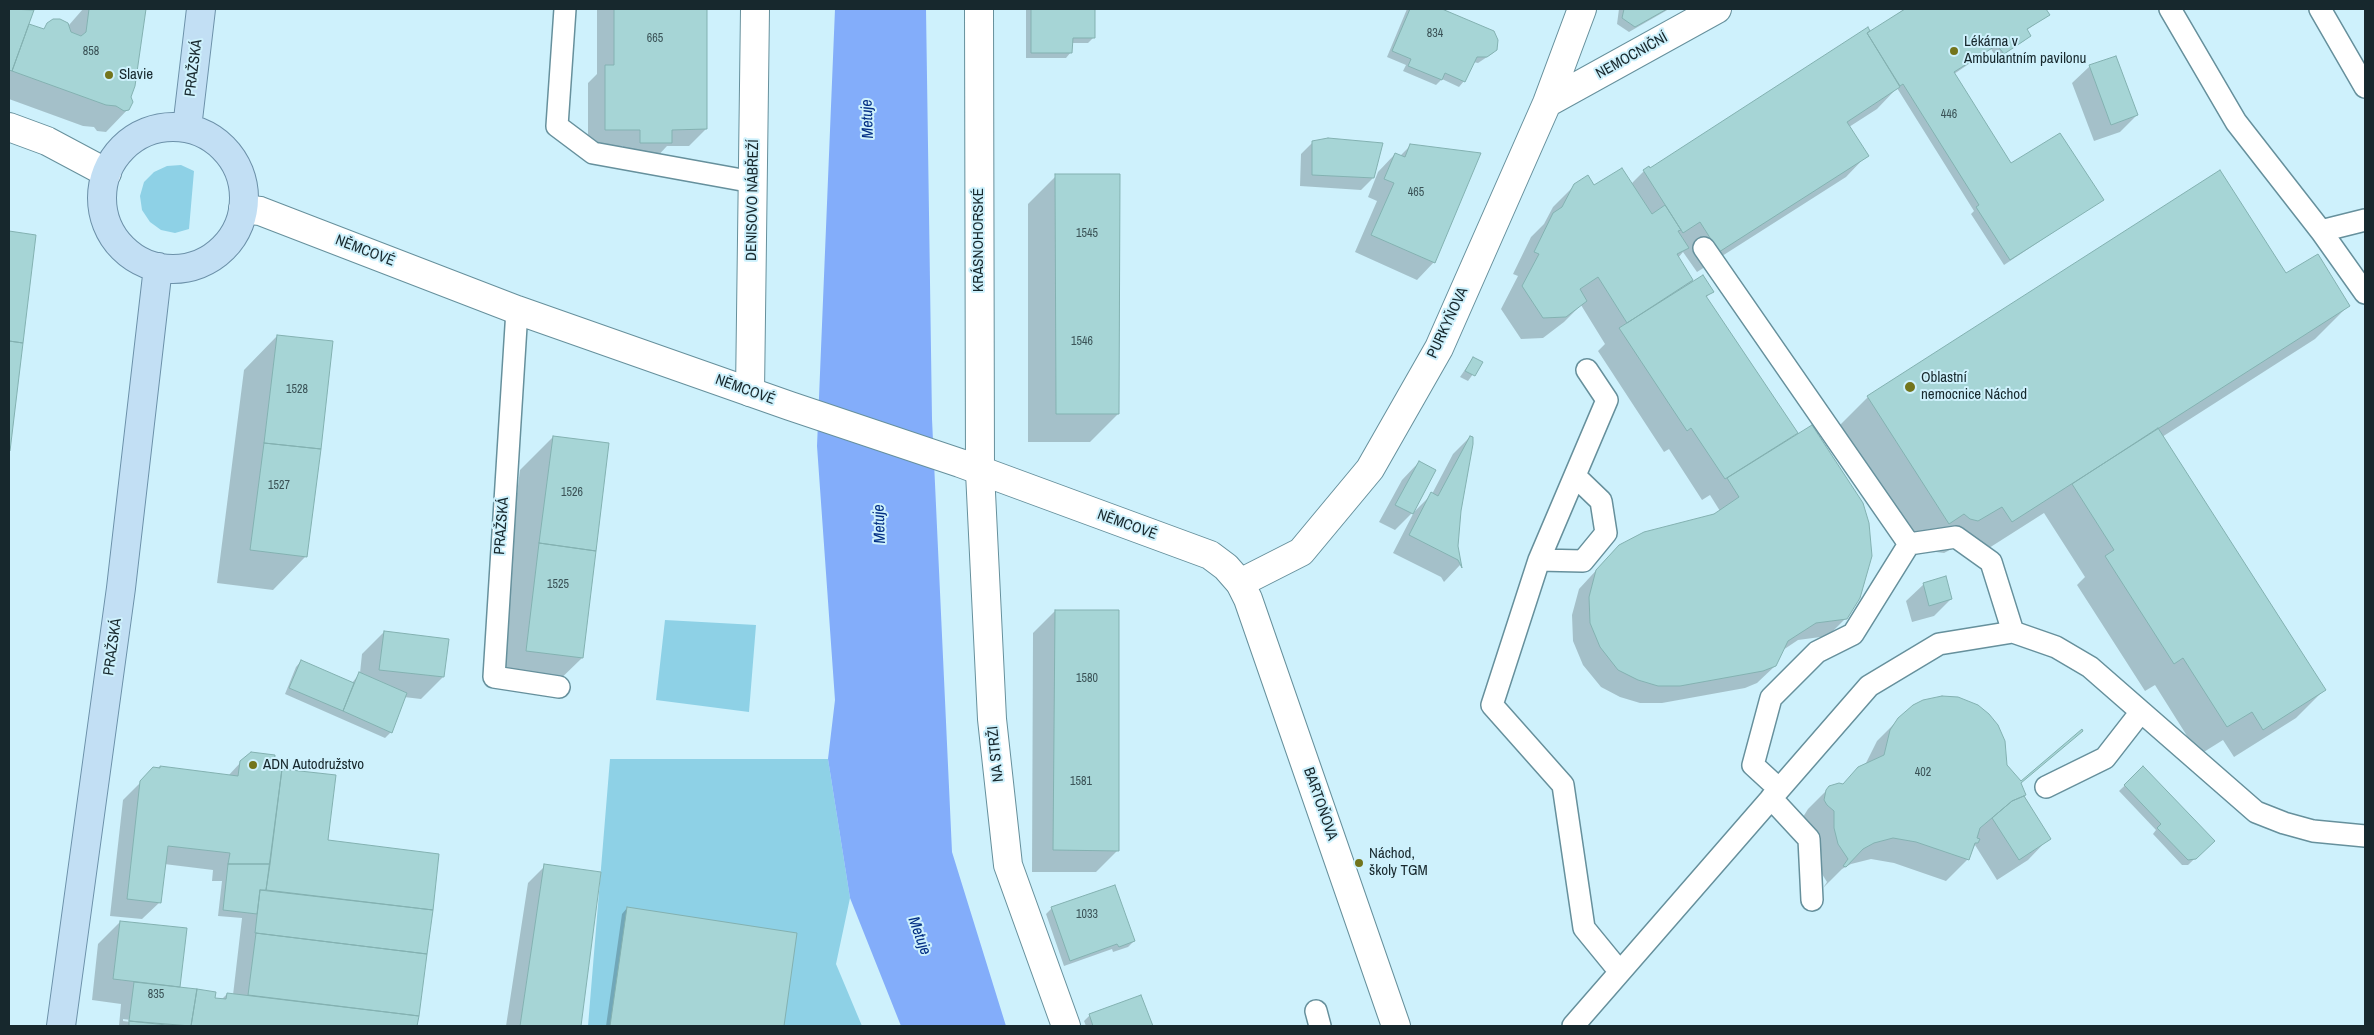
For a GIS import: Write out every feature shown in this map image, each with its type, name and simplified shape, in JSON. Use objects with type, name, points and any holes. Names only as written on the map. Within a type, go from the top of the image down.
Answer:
[{"type":"main road","name":"PRAŽSKÁ","points":[[187,128],[201,9]]},
{"type":"main road","points":[[167,126],[187,128],[208,135],[225,148],[237,166],[244,187],[244,209],[238,228],[227,244],[212,257],[194,266],[175,269],[158,267],[139,260],[122,248],[110,231],[103,212],[102,193],[107,173],[116,155],[130,141],[148,131],[167,126]]},
{"type":"main road","name":"PRAŽSKÁ","points":[[61,1026],[121,588],[158,267]]},
{"type":"street","name":"DENISOVO NÁBŘEŽÍ","points":[[750,392],[755,9]]},
{"type":"street","name":"KRÁSNOHORSKÉ","points":[[970,468],[979,9]]},
{"type":"street","name":"PURKYŇOVA","points":[[1240,583],[1301,552],[1370,469],[1438,348],[1546,103],[1582,9]]},
{"type":"street","name":"NEMOCNIČNÍ","points":[[1546,103],[1718,9]]},
{"type":"street","points":[[9,127],[47,142],[107,173]]},
{"type":"street","name":"NĚMCOVÉ","points":[[244,209],[260,211],[278,217],[517,310],[970,468],[1210,555],[1226,567],[1240,583]]},
{"type":"street","name":"NA STRŽI","points":[[970,468],[992,719],[1008,865],[1066,1026]]},
{"type":"street","name":"BARTOŇOVA","points":[[1240,583],[1269,654],[1396,1026]]},
{"type":"lane","points":[[565,9],[557,126],[593,153],[753,182]]},
{"type":"lane","points":[[2170,9],[2236,122],[2321,231],[2365,293]]},
{"type":"lane","points":[[2320,9],[2365,87]]},
{"type":"lane","points":[[2321,231],[2365,220]]},
{"type":"lane","points":[[1704,248],[1909,544]]},
{"type":"lane","name":"PRAŽSKÁ","points":[[517,310],[494,677],[559,687]]},
{"type":"lane","points":[[1587,370],[1607,400],[1540,560],[1492,705],[1563,785],[1584,928],[1620,972]]},
{"type":"lane","points":[[1540,560],[1583,561],[1606,533],[1601,501],[1575,476]]},
{"type":"lane","points":[[1812,900],[1809,839],[1753,765],[1771,698],[1817,652],[1853,634],[1909,544],[1956,536],[1991,562],[2013,632]]},
{"type":"lane","points":[[1573,1026],[1869,686],[1939,644],[2013,632],[2056,648],[2090,667],[2140,713],[2256,812],[2284,823],[2313,831],[2365,836]]},
{"type":"lane","points":[[2046,787],[2106,758],[2140,713]]},
{"type":"shaded area","points":[[181,165],[194,171],[189,229],[175,233],[161,230],[150,222],[142,210],[140,196],[144,182],[154,172],[167,166]]},
{"type":"shaded area","points":[[665,620],[756,625],[749,712],[656,700]]},
{"type":"shaded area","points":[[610,759],[828,759],[850,898],[836,964],[862,1026],[588,1026]]},
{"type":"water","name":"Metuje","points":[[835,9],[926,9],[932,419],[952,852],[1006,1026],[901,1026],[850,898],[828,759],[835,700],[817,446]]},
{"type":"building","points":[[9,9],[34,10],[12,71],[9,70]]},
{"type":"building","points":[[89,9],[146,9],[135,86],[131,97],[133,102],[129,110],[124,111],[116,106],[106,105],[12,71],[29,24],[44,29],[47,23],[53,19],[60,19],[68,23],[71,32],[81,36],[86,32]]},
{"type":"building","points":[[614,9],[707,9],[707,129],[672,130],[672,143],[640,143],[640,130],[605,130],[605,65],[614,65]]},
{"type":"building","points":[[1031,9],[1095,9],[1095,38],[1073,38],[1072,53],[1031,53]]},
{"type":"building","points":[[1410,9],[1442,9],[1494,31],[1498,40],[1497,50],[1487,57],[1477,57],[1465,82],[1445,73],[1442,80],[1408,66],[1411,59],[1392,51]]},
{"type":"building","points":[[1624,9],[1667,9],[1635,27],[1622,18]]},
{"type":"building","points":[[1905,9],[2046,9],[2050,15],[2027,29],[2031,36],[2004,54],[1997,45],[1954,72],[2011,163],[2060,133],[2104,200],[2010,260],[1976,207],[1979,205],[1903,84],[1900,86],[1867,33]]},
{"type":"building","points":[[1868,27],[1870,31],[1867,33],[1900,87],[1847,122],[1869,156],[1719,252],[1700,222],[1683,233],[1643,170],[1649,166],[1650,168]]},
{"type":"building","points":[[2116,56],[2138,115],[2111,125],[2089,65]]},
{"type":"building","points":[[1328,138],[1383,143],[1374,178],[1312,175],[1312,141]]},
{"type":"building","points":[[1410,144],[1481,153],[1435,263],[1371,235],[1394,183],[1384,179],[1395,153],[1405,157]]},
{"type":"building","points":[[1622,168],[1652,214],[1665,205],[1681,230],[1678,231],[1689,248],[1677,254],[1693,280],[1627,323],[1598,277],[1580,289],[1587,301],[1566,317],[1543,318],[1522,286],[1539,254],[1534,252],[1553,213],[1562,207],[1574,184],[1588,175],[1594,185]]},
{"type":"building","points":[[2220,170],[2286,273],[2318,254],[2350,306],[2012,522],[2002,507],[1978,521],[1970,519],[1964,514],[1949,524],[1867,396]]},
{"type":"building","points":[[1055,174],[1120,174],[1119,414],[1056,414]]},
{"type":"building","points":[[9,231],[36,235],[23,343],[9,341]]},
{"type":"building","points":[[1703,275],[1714,292],[1706,296],[1798,433],[1725,479],[1691,428],[1687,431],[1619,328]]},
{"type":"building","points":[[277,335],[333,341],[321,449],[264,443]]},
{"type":"building","points":[[9,341],[23,343],[10,451],[9,450]]},
{"type":"building","points":[[1473,357],[1483,362],[1475,376],[1465,371]]},
{"type":"building","points":[[1812,425],[1863,503],[1869,523],[1872,556],[1860,598],[1847,619],[1816,623],[1788,641],[1776,666],[1763,671],[1680,686],[1658,686],[1638,680],[1618,670],[1600,647],[1590,623],[1589,597],[1596,570],[1619,545],[1644,532],[1714,514],[1739,497],[1727,478]]},
{"type":"building","points":[[2158,428],[2326,690],[2263,730],[2252,712],[2227,727],[2183,658],[2174,664],[2105,556],[2114,550],[2072,484]]},
{"type":"building","points":[[553,436],[609,443],[596,551],[539,543]]},
{"type":"building","points":[[1470,436],[1473,437],[1473,444],[1461,511],[1458,546],[1462,568],[1458,560],[1409,535],[1431,492],[1438,496]]},
{"type":"building","points":[[264,443],[321,449],[307,557],[250,550]]},
{"type":"building","points":[[1419,461],[1436,470],[1413,514],[1395,505]]},
{"type":"building","points":[[539,543],[596,551],[583,658],[526,651]]},
{"type":"building","points":[[1946,576],[1952,599],[1929,606],[1923,583]]},
{"type":"building","points":[[1055,610],[1119,610],[1119,851],[1053,850]]},
{"type":"building","points":[[384,631],[449,639],[444,677],[379,670]]},
{"type":"building","points":[[301,660],[354,683],[343,711],[289,688]]},
{"type":"building","points":[[359,672],[407,693],[392,733],[343,711]]},
{"type":"building","points":[[1942,696],[1958,697],[1978,705],[1989,714],[1998,725],[2005,741],[2007,765],[2021,781],[2082,729],[2083,731],[2021,783],[2026,795],[2012,801],[1980,828],[1977,838],[1980,839],[1978,843],[1975,843],[1969,860],[1916,842],[1893,838],[1874,843],[1863,849],[1846,867],[1843,866],[1848,859],[1838,844],[1834,828],[1834,811],[1824,800],[1826,790],[1829,786],[1839,783],[1843,784],[1858,767],[1884,755],[1890,730],[1898,718],[1913,705],[1923,700]]},
{"type":"building","points":[[251,752],[275,755],[274,768],[282,769],[270,864],[228,864],[230,853],[168,846],[161,903],[127,899],[140,781],[153,767],[160,768],[160,766],[238,776],[240,761]]},
{"type":"building","points":[[2143,766],[2215,841],[2196,859],[2188,860],[2157,828],[2161,824],[2124,785]]},
{"type":"building","points":[[282,769],[336,775],[328,840],[439,854],[433,910],[266,890]]},
{"type":"building","points":[[2024,796],[2051,839],[2019,860],[1992,818],[2012,801]]},
{"type":"building","points":[[228,864],[270,864],[266,890],[260,890],[257,914],[223,910]]},
{"type":"building","points":[[544,864],[601,872],[581,1026],[520,1026]]},
{"type":"building","points":[[1115,885],[1135,941],[1119,947],[1117,944],[1070,961],[1051,907]]},
{"type":"building","points":[[260,890],[433,910],[427,954],[255,933]]},
{"type":"building","points":[[627,907],[797,933],[784,1026],[610,1026]]},
{"type":"building","points":[[120,921],[187,928],[180,987],[113,979]]},
{"type":"building","points":[[256,933],[427,954],[419,1016],[248,995]]},
{"type":"building","points":[[134,982],[197,989],[191,1026],[129,1021]]},
{"type":"building","points":[[197,989],[216,992],[215,998],[226,999],[227,993],[419,1016],[417,1026],[191,1026]]},
{"type":"building","points":[[1141,995],[1153,1026],[1093,1026],[1089,1014]]},
{"type":"building","points":[[129,1021],[176,1026],[129,1026]]},
{"type":"place","name":"Lékárna v Ambulantním pavilonu","points":[[1954,51]]},
{"type":"place","name":"Slavie","points":[[109,75]]},
{"type":"place","name":"Oblastní nemocnice Náchod","points":[[1910,387]]},
{"type":"place","name":"ADN Autodružstvo","points":[[253,765]]},
{"type":"place","name":"Náchod, školy TGM","points":[[1359,863]]}]
